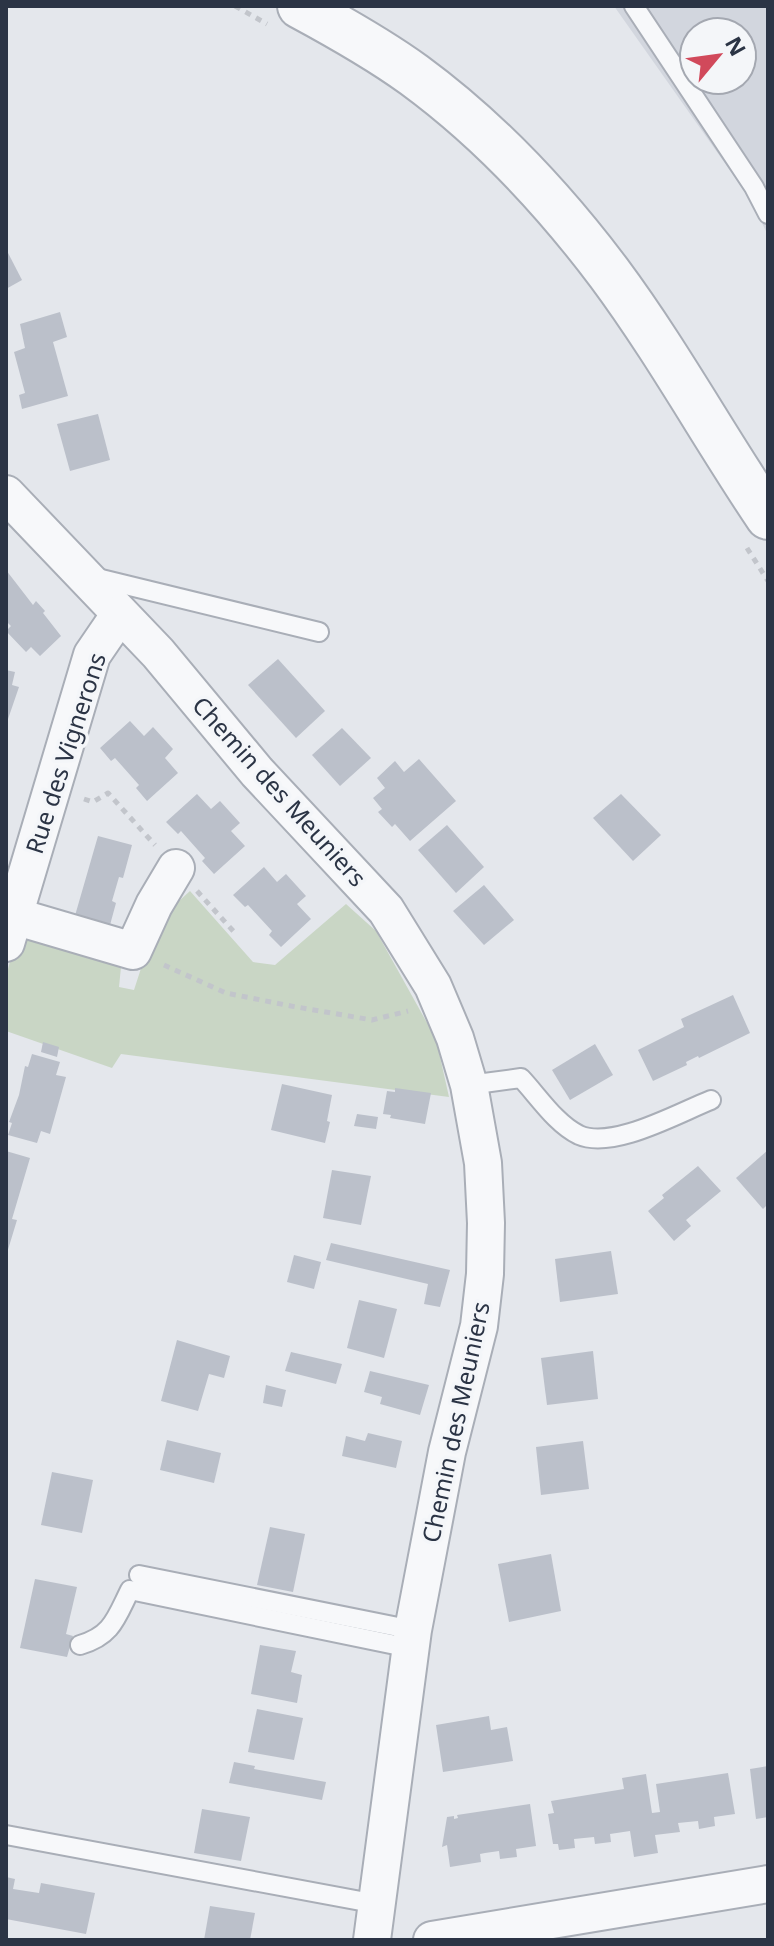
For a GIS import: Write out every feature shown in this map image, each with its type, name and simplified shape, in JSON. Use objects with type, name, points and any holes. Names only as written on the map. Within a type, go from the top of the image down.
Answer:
[{"type":"street","points":[[284,15],[373,48],[415,76],[497,145],[531,180],[612,276],[756,530]]},
{"type":"street","name":"Chemin des Meuniers","points":[[6,494],[158,653],[257,772],[386,910],[416,955],[440,1002],[469,1085],[483,1163],[485,1274],[479,1326],[447,1452],[412,1639],[372,1940]]},
{"type":"street","name":"Rue des Vignerons","points":[[10,930],[92,655],[120,614]]},
{"type":"street","points":[[10,930],[133,951],[154,905],[176,868]]},
{"type":"street","points":[[432,1940],[768,1884]]},
{"type":"lane","points":[[634,6],[746,174],[768,214]]},
{"type":"lane","points":[[82,575],[319,632]]},
{"type":"lane","points":[[469,1085],[521,1078],[565,1126],[581,1136],[599,1140],[618,1137],[711,1100]]},
{"type":"lane","points":[[139,1575],[412,1639]]},
{"type":"lane","points":[[80,1645],[97,1640],[113,1626],[130,1590],[412,1639]]},
{"type":"lane","points":[[6,1835],[377,1904]]},
{"type":"path","points":[[235,6],[284,15]]},
{"type":"path","points":[[756,530],[768,581]]},
{"type":"path","points":[[133,951],[226,993],[304,1009],[372,1020],[440,1002]]},
{"type":"shaded area","points":[[614,6],[768,6],[768,235],[748,196]]},
{"type":"green space","points":[[190,891],[253,962],[275,965],[346,904],[376,931],[436,1039],[449,1097],[121,1054],[112,1068],[6,1031],[6,977],[18,930],[112,954],[121,967],[119,987],[134,990],[156,922]]},
{"type":"building","points":[[6,249],[22,280],[6,289]]},
{"type":"building","points":[[60,312],[67,337],[53,342],[68,396],[22,409],[19,395],[25,393],[14,352],[25,348],[20,324]]},
{"type":"building","points":[[98,414],[110,460],[70,471],[57,424]]},
{"type":"building","points":[[6,570],[33,605],[36,601],[45,611],[43,613],[61,636],[40,656],[31,647],[26,652],[6,631],[11,626],[6,621]]},
{"type":"building","points":[[278,659],[325,711],[296,738],[248,685]]},
{"type":"building","points":[[6,670],[15,672],[12,685],[19,687],[7,722]]},
{"type":"building","points":[[130,721],[144,736],[153,727],[173,749],[165,758],[178,773],[147,801],[136,788],[139,785],[115,758],[111,761],[100,748]]},
{"type":"building","points":[[342,728],[371,758],[340,786],[312,755]]},
{"type":"building","points":[[419,759],[456,801],[410,841],[395,824],[392,827],[378,812],[382,809],[373,798],[385,788],[377,778],[395,761],[404,772]]},
{"type":"building","points":[[197,794],[211,809],[220,801],[240,823],[231,831],[245,846],[214,874],[202,861],[205,858],[181,831],[178,834],[166,822]]},
{"type":"building","points":[[621,794],[661,835],[633,861],[593,818]]},
{"type":"building","points":[[447,825],[484,867],[456,893],[418,850]]},
{"type":"building","points":[[98,836],[132,845],[123,878],[119,877],[112,901],[116,903],[107,936],[72,926]]},
{"type":"building","points":[[264,867],[277,882],[286,874],[306,896],[297,904],[311,919],[281,947],[269,935],[272,931],[248,905],[245,907],[233,895]]},
{"type":"building","points":[[484,885],[514,920],[484,945],[453,911]]},
{"type":"building","points":[[733,995],[750,1033],[698,1056],[686,1062],[687,1065],[653,1081],[638,1050],[684,1027],[681,1019]]},
{"type":"building","points":[[43,1042],[59,1047],[57,1057],[41,1052]]},
{"type":"building","points":[[595,1044],[613,1075],[570,1100],[552,1070]]},
{"type":"building","points":[[32,1054],[60,1062],[56,1075],[66,1077],[50,1134],[41,1131],[37,1143],[8,1135],[25,1066],[28,1067]]},
{"type":"building","points":[[282,1084],[332,1095],[325,1143],[271,1130]]},
{"type":"building","points":[[395,1088],[431,1093],[425,1124],[383,1114],[387,1091],[395,1092]]},
{"type":"building","points":[[357,1114],[378,1117],[376,1129],[354,1126]]},
{"type":"building","points":[[768,1150],[768,1204],[763,1209],[736,1178]]},
{"type":"building","points":[[6,1151],[30,1158],[12,1219],[17,1220],[7,1253]]},
{"type":"building","points":[[698,1166],[721,1191],[686,1220],[691,1226],[674,1241],[648,1211],[664,1198],[662,1195]]},
{"type":"building","points":[[332,1170],[371,1176],[361,1225],[323,1218]]},
{"type":"building","points":[[331,1243],[450,1270],[440,1307],[424,1304],[428,1284],[326,1260]]},
{"type":"building","points":[[611,1251],[618,1294],[560,1302],[555,1259]]},
{"type":"building","points":[[294,1255],[321,1262],[314,1289],[287,1282]]},
{"type":"building","points":[[359,1300],[397,1309],[384,1358],[347,1348]]},
{"type":"building","points":[[177,1340],[230,1356],[224,1378],[209,1374],[198,1411],[161,1401]]},
{"type":"building","points":[[593,1351],[598,1399],[547,1405],[541,1358]]},
{"type":"building","points":[[291,1352],[342,1364],[336,1384],[285,1371]]},
{"type":"building","points":[[370,1371],[429,1385],[420,1415],[380,1404],[382,1397],[364,1392]]},
{"type":"building","points":[[266,1385],[286,1390],[282,1407],[263,1403]]},
{"type":"building","points":[[368,1433],[402,1441],[396,1468],[342,1456],[346,1436],[365,1441]]},
{"type":"building","points":[[167,1440],[221,1453],[214,1483],[160,1470]]},
{"type":"building","points":[[583,1441],[589,1489],[541,1495],[536,1447]]},
{"type":"building","points":[[52,1472],[93,1480],[82,1533],[41,1525]]},
{"type":"building","points":[[270,1527],[305,1534],[293,1592],[257,1585]]},
{"type":"building","points":[[551,1554],[561,1611],[509,1622],[498,1564]]},
{"type":"building","points":[[35,1579],[77,1587],[66,1634],[73,1636],[67,1657],[20,1648]]},
{"type":"building","points":[[260,1645],[296,1651],[291,1672],[302,1675],[297,1703],[251,1694]]},
{"type":"building","points":[[257,1709],[303,1718],[294,1760],[248,1752]]},
{"type":"building","points":[[489,1716],[491,1730],[507,1727],[513,1761],[443,1772],[436,1725]]},
{"type":"building","points":[[234,1762],[255,1766],[254,1769],[326,1782],[322,1800],[229,1783]]},
{"type":"building","points":[[768,1766],[768,1817],[756,1819],[750,1769]]},
{"type":"building","points":[[728,1773],[735,1814],[714,1817],[715,1826],[699,1829],[698,1821],[678,1823],[680,1832],[655,1835],[658,1853],[634,1857],[630,1831],[610,1834],[611,1842],[595,1844],[594,1837],[574,1839],[575,1848],[559,1850],[558,1844],[553,1844],[548,1814],[554,1813],[551,1801],[624,1789],[622,1778],[646,1774],[652,1813],[660,1812],[656,1784]]},
{"type":"building","points":[[530,1804],[536,1846],[516,1849],[517,1857],[500,1859],[499,1851],[485,1853],[480,1854],[481,1862],[450,1867],[447,1845],[442,1847],[447,1817],[454,1816],[454,1819],[458,1818],[457,1815]]},
{"type":"building","points":[[202,1809],[250,1817],[241,1861],[194,1853]]},
{"type":"building","points":[[6,1877],[15,1879],[13,1889],[39,1893],[41,1883],[95,1893],[86,1934],[6,1919]]},
{"type":"building","points":[[210,1906],[255,1913],[250,1940],[204,1940]]}]
